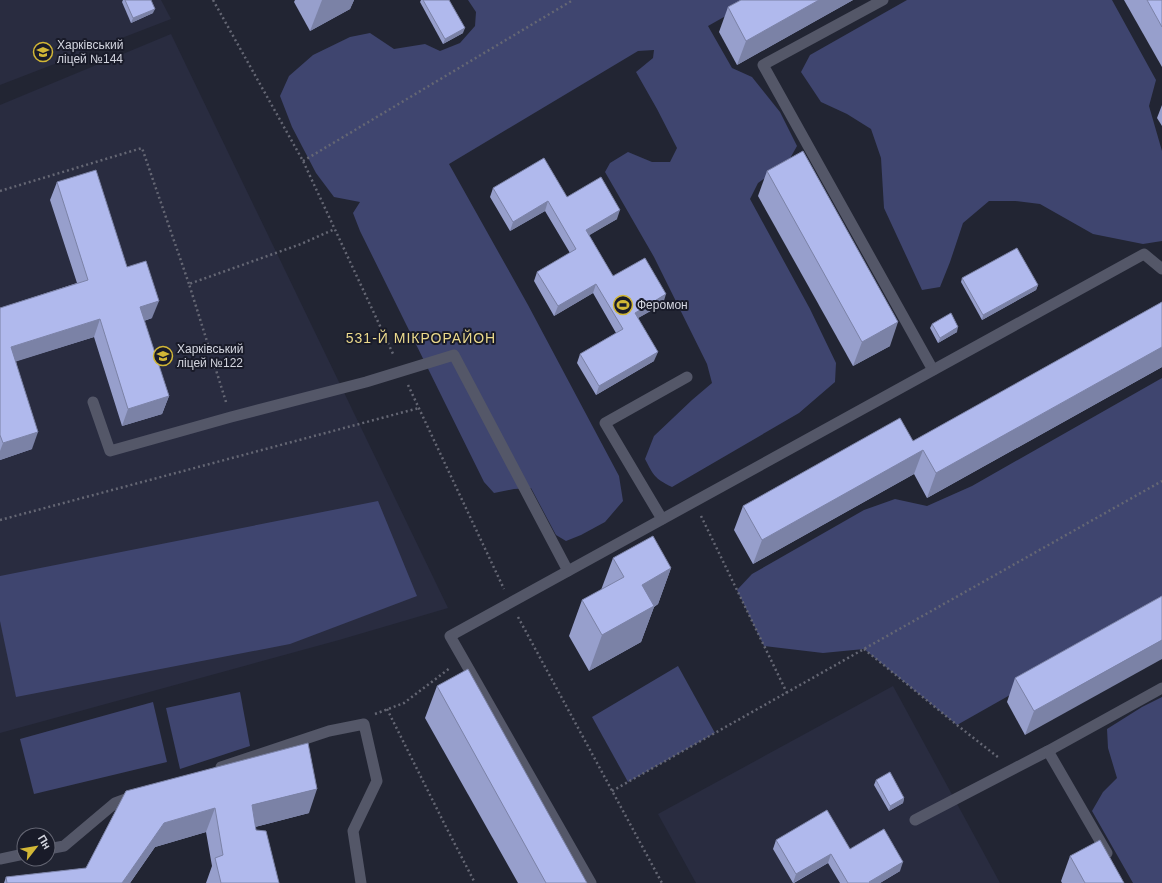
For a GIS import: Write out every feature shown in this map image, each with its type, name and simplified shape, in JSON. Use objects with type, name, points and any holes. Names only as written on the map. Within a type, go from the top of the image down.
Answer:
[{"type":"lane","points":[[883,0],[764,65],[933,370]]},
{"type":"lane","points":[[591,883],[450,636],[1144,254],[1162,269]]},
{"type":"lane","points":[[93,402],[110,451],[231,417],[366,382],[454,355],[568,571]]},
{"type":"lane","points":[[662,519],[605,423],[687,377]]},
{"type":"lane","points":[[915,820],[1048,751],[1162,688]]},
{"type":"lane","points":[[211,771],[329,731],[364,724],[377,781],[353,831],[361,883]]},
{"type":"lane","points":[[1048,751],[1113,863]]},
{"type":"lane","points":[[56,848],[64,846],[115,803],[144,793]]},
{"type":"lane","points":[[0,859],[16,856]]},
{"type":"path","points":[[213,0],[303,160],[510,602],[662,883]]},
{"type":"path","points":[[303,160],[573,0]]},
{"type":"path","points":[[0,191],[142,148],[189,284],[231,417]]},
{"type":"path","points":[[189,284],[301,244],[335,229]]},
{"type":"path","points":[[0,520],[419,408]]},
{"type":"path","points":[[612,791],[1162,481]]},
{"type":"path","points":[[694,502],[787,693]]},
{"type":"path","points":[[864,649],[957,725],[1014,769]]},
{"type":"path","points":[[364,724],[364,717],[404,703],[463,658]]},
{"type":"path","points":[[387,709],[476,883]]},
{"type":"shaded area","name":"Харківський ліцей №144","points":[[0,0],[161,0],[171,19],[0,85]]},
{"type":"shaded area","points":[[468,0],[754,0],[708,26],[732,68],[752,77],[780,112],[797,146],[788,162],[758,183],[750,199],[810,309],[836,363],[835,382],[799,413],[672,487],[655,476],[645,459],[654,436],[712,383],[707,364],[654,257],[605,172],[610,163],[628,152],[652,162],[670,162],[677,148],[636,72],[653,58],[654,50],[638,51],[449,164],[528,305],[619,476],[623,501],[605,522],[566,541],[556,535],[531,488],[514,489],[494,493],[484,482],[360,231],[353,213],[360,202],[334,197],[316,173],[292,127],[280,96],[289,76],[313,55],[350,37],[370,33],[394,49],[425,44],[440,51],[460,43],[475,26],[476,12]]},
{"type":"shaded area","points":[[907,0],[1112,0],[1156,80],[1149,106],[1162,151],[1162,241],[1143,244],[1093,234],[1040,204],[1015,201],[989,201],[963,223],[940,287],[922,290],[884,208],[881,158],[871,129],[847,114],[821,102],[801,72],[810,55]]},
{"type":"shaded area","name":"Харківський ліцей №122","points":[[171,34],[448,608],[339,640],[0,733],[0,105]]},
{"type":"shaded area","points":[[1162,378],[1162,606],[1105,641],[957,725],[864,649],[823,653],[764,646],[737,590],[752,574],[864,510],[895,499],[927,506],[972,486]]},
{"type":"shaded area","points":[[378,501],[417,596],[290,644],[16,697],[0,621],[0,576]]},
{"type":"shaded area","points":[[678,666],[715,733],[628,782],[592,717]]},
{"type":"shaded area","points":[[893,686],[1000,883],[696,883],[658,814]]},
{"type":"shaded area","points":[[240,692],[250,746],[180,769],[166,708]]},
{"type":"shaded area","points":[[1162,697],[1162,883],[1133,883],[1092,811],[1103,792],[1117,778],[1108,748],[1107,729],[1142,707]]},
{"type":"shaded area","points":[[153,702],[167,762],[34,794],[20,739]]},
{"type":"building","points":[[125,0],[151,0],[155,9],[133,18]]},
{"type":"building","points":[[423,0],[449,0],[465,28],[445,39]]},
{"type":"building","points":[[741,0],[819,0],[746,41],[728,7]]},
{"type":"building","points":[[1147,0],[1162,0],[1162,27]]},
{"type":"building","points":[[803,151],[898,322],[862,342],[767,171]]},
{"type":"building","points":[[544,158],[567,197],[601,177],[620,210],[586,230],[613,276],[645,258],[666,294],[635,313],[658,352],[599,386],[580,354],[623,329],[596,284],[558,306],[537,272],[576,249],[548,201],[513,222],[493,188]]},
{"type":"building","points":[[96,170],[127,267],[146,261],[159,301],[140,307],[169,396],[128,409],[100,319],[11,347],[38,432],[3,443],[0,435],[0,308],[88,280],[57,182]]},
{"type":"building","points":[[1017,248],[1038,285],[983,315],[962,278]]},
{"type":"building","points":[[1162,302],[1162,347],[936,473],[923,450],[762,540],[743,506],[900,418],[913,441]]},
{"type":"building","points":[[951,313],[958,327],[940,338],[932,324]]},
{"type":"building","points":[[653,536],[671,568],[642,585],[654,606],[602,635],[582,600],[624,577],[613,558]]},
{"type":"building","points":[[1162,596],[1162,640],[1034,711],[1015,678]]},
{"type":"building","points":[[468,669],[587,883],[546,883],[437,686]]},
{"type":"building","points":[[308,743],[317,789],[252,805],[256,830],[266,831],[279,883],[221,883],[215,858],[223,855],[215,808],[164,823],[122,883],[7,883],[6,877],[86,868],[126,791]]},
{"type":"building","points":[[890,772],[904,798],[890,806],[876,780]]},
{"type":"building","points":[[827,810],[850,849],[884,829],[903,862],[869,882],[870,883],[848,883],[831,854],[796,874],[776,840]]},
{"type":"building","points":[[1100,840],[1124,883],[1085,883],[1070,856]]},
{"type":"place","name":"Харківський ліцей №144","points":[[43,52]]},
{"type":"place","name":"Феромон","points":[[623,305]]},
{"type":"place","name":"Харківський ліцей №122","points":[[163,356]]},
{"type":"district","name":"531-Й МІКРОРАЙОН","points":[[421,338]]}]
